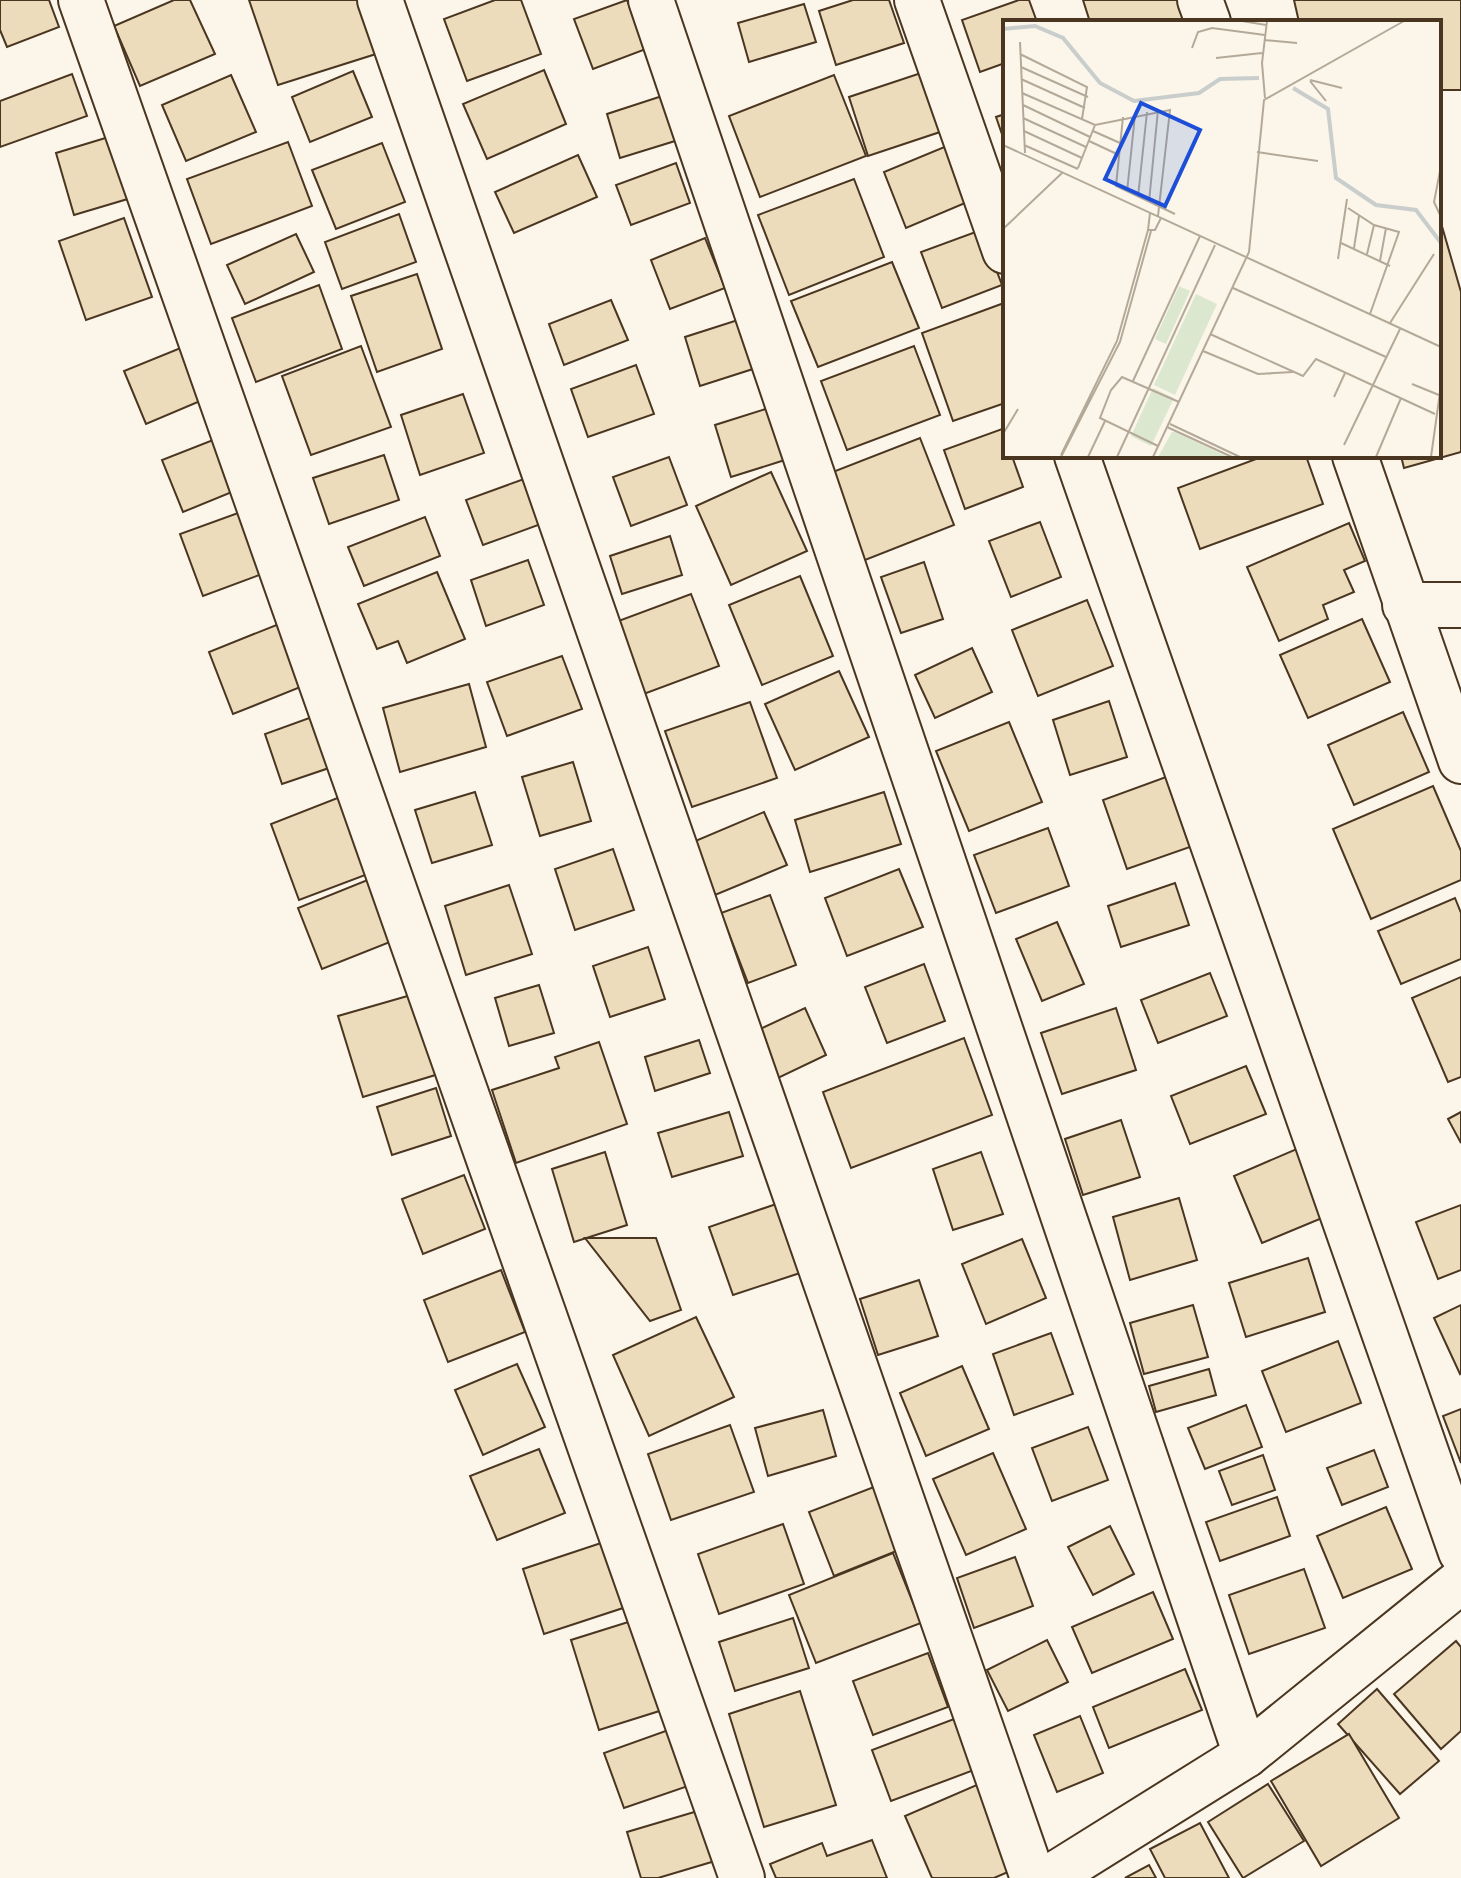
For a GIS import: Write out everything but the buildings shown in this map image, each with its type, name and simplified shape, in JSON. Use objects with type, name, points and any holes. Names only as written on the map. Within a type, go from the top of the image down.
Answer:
[{"type":"street","points":[[81,0],[742,1878]]},
{"type":"street","points":[[380,0],[1033,1878]]},
{"type":"street","points":[[651,0],[1246,1755]]},
{"type":"street","points":[[917,0],[1003,245]]},
{"type":"street","points":[[1200,0],[1207,20]]},
{"type":"street","points":[[1078,458],[1461,1552]]},
{"type":"street","points":[[1356,458],[1461,761]]},
{"type":"street","points":[[1405,605],[1461,605]]},
{"type":"street","points":[[1049,1878],[1246,1755],[1461,1581]]}]
